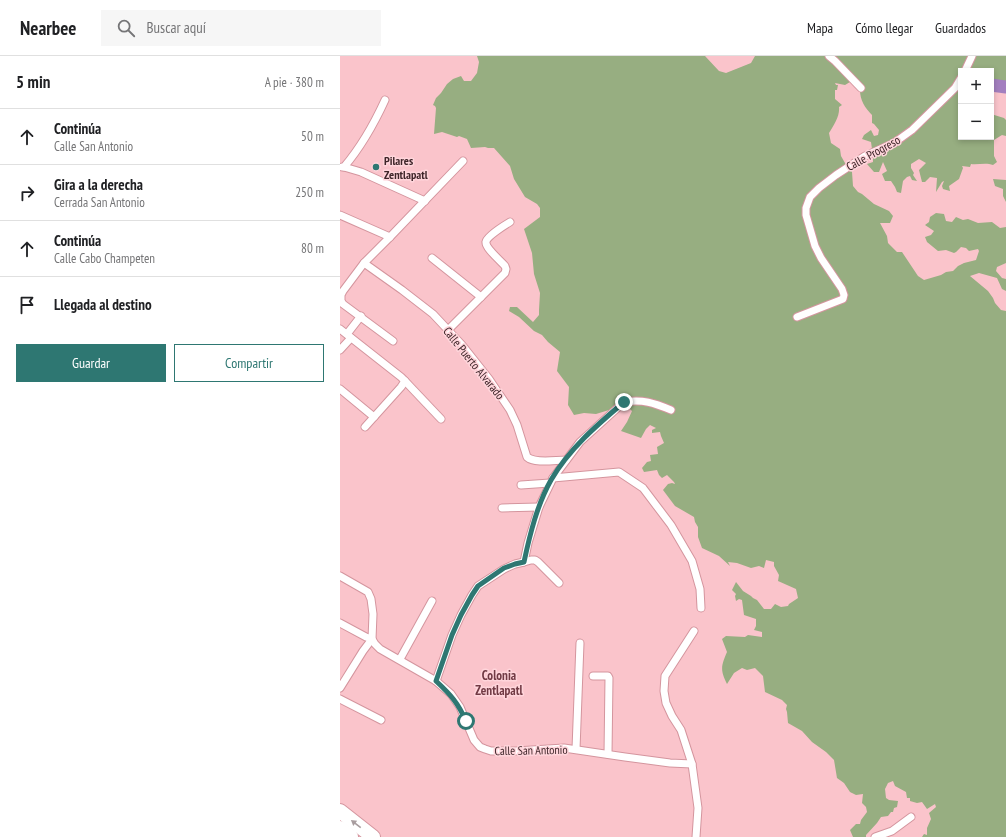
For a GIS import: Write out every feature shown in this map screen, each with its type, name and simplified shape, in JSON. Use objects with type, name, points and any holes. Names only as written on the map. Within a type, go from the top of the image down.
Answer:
[{"type":"highway","points":[[340,811],[373,837]]},
{"type":"highway","points":[[340,828],[351,837]]},
{"type":"street","points":[[829,56],[861,88]]},
{"type":"street","points":[[967,68],[972,56]]},
{"type":"street","name":"Calle Progreso","points":[[797,317],[843,299],[844,295],[842,289],[821,258],[815,246],[806,215],[808,201],[812,194],[836,175],[865,156],[894,143],[912,130],[956,88],[958,84]]},
{"type":"street","points":[[342,168],[355,155],[385,100]]},
{"type":"street","points":[[393,341],[343,304],[341,302],[341,295],[364,263],[463,161]]},
{"type":"street","points":[[342,168],[361,172],[425,201]]},
{"type":"street","points":[[340,215],[390,237]]},
{"type":"street","points":[[448,330],[506,271],[505,266],[485,243],[489,237],[510,222]]},
{"type":"street","points":[[432,258],[481,298]]},
{"type":"street","name":"Calle Puerto Alvarado","points":[[364,263],[433,314],[478,365],[510,410],[517,425],[527,457],[530,460],[566,460]]},
{"type":"street","points":[[340,350],[361,316]]},
{"type":"street","points":[[340,329],[401,377],[403,384],[441,419]]},
{"type":"street","points":[[365,427],[403,384]]},
{"type":"street","points":[[340,389],[374,417]]},
{"type":"street","points":[[524,562],[539,507],[551,480],[580,442],[624,402],[633,400],[649,402],[671,410]]},
{"type":"street","points":[[521,485],[619,472],[643,488],[671,525],[692,561],[700,589],[702,608]]},
{"type":"street","points":[[502,508],[539,507]]},
{"type":"street","points":[[436,681],[452,635],[461,615],[478,586],[504,568],[531,560],[535,560],[559,583]]},
{"type":"street","points":[[340,576],[368,592],[374,614],[372,638],[340,688]]},
{"type":"street","points":[[400,660],[432,601]]},
{"type":"street","points":[[340,623],[366,638],[372,638]]},
{"type":"street","points":[[694,631],[665,676],[664,691],[666,703],[681,730],[692,764],[698,808],[696,837]]},
{"type":"street","name":"Calle San Antonio","points":[[372,638],[375,644],[380,648],[436,681],[451,694],[460,707],[474,740],[480,747],[491,751],[564,748],[625,757],[692,764]]},
{"type":"street","points":[[576,749],[580,643]]},
{"type":"street","points":[[593,676],[608,676],[609,678],[608,754]]},
{"type":"street","points":[[340,699],[381,720]]},
{"type":"street","points":[[875,837],[892,831],[911,817]]},
{"type":"green space","points":[[477,56],[705,56],[719,71],[726,73],[751,63],[755,56],[1006,56],[1006,90],[994,92],[994,68],[958,68],[958,140],[994,140],[994,156],[997,162],[993,165],[971,164],[970,167],[962,166],[963,168],[959,179],[949,186],[950,191],[943,189],[942,186],[944,181],[936,192],[937,178],[930,177],[925,182],[922,182],[919,170],[926,163],[919,159],[911,164],[911,168],[914,173],[913,175],[917,181],[912,180],[910,176],[907,177],[903,181],[901,193],[897,192],[891,181],[885,181],[882,174],[887,171],[883,162],[879,172],[874,172],[867,164],[873,162],[871,142],[862,139],[864,135],[871,130],[874,136],[878,135],[879,130],[872,123],[872,115],[863,104],[860,90],[850,82],[845,85],[835,83],[838,85],[837,90],[835,90],[835,99],[842,105],[839,107],[838,117],[829,133],[831,143],[840,149],[841,156],[852,172],[853,186],[858,192],[874,204],[889,211],[893,216],[890,223],[880,223],[887,236],[888,243],[897,252],[902,252],[918,276],[924,280],[953,271],[964,263],[976,260],[979,251],[978,249],[969,251],[966,248],[961,247],[954,253],[946,250],[938,251],[927,242],[925,237],[931,235],[934,231],[925,225],[929,222],[930,217],[936,213],[944,214],[946,221],[952,222],[956,217],[963,220],[968,219],[978,223],[992,222],[1000,228],[1006,227],[1006,263],[997,267],[996,271],[1002,278],[1006,279],[1006,291],[1002,289],[997,278],[979,273],[970,276],[988,291],[1001,310],[1006,311],[1006,837],[922,837],[924,834],[927,835],[927,828],[931,819],[929,813],[936,807],[935,804],[927,809],[922,802],[917,803],[910,801],[910,798],[907,798],[906,792],[895,786],[893,781],[888,783],[885,789],[886,798],[889,800],[898,801],[897,807],[894,808],[893,812],[891,812],[888,816],[881,817],[866,837],[853,837],[850,830],[856,824],[860,824],[867,812],[866,807],[862,803],[863,794],[856,795],[850,792],[844,783],[837,778],[834,760],[812,742],[802,731],[788,723],[786,709],[787,705],[782,700],[765,692],[763,676],[755,668],[747,670],[742,668],[734,673],[727,684],[722,668],[727,652],[722,639],[726,636],[745,637],[748,635],[762,637],[762,632],[754,630],[756,626],[756,619],[744,615],[742,600],[739,599],[736,601],[736,594],[732,590],[736,582],[743,591],[757,600],[764,609],[771,609],[775,604],[781,607],[788,606],[798,598],[796,589],[778,581],[779,575],[774,566],[774,562],[766,560],[764,568],[759,566],[751,568],[737,563],[728,562],[730,566],[719,556],[702,548],[698,537],[698,527],[694,517],[675,506],[663,490],[668,484],[675,484],[674,482],[667,475],[662,478],[657,470],[644,472],[642,468],[647,462],[651,461],[650,455],[658,454],[657,447],[664,443],[660,432],[652,433],[652,430],[656,428],[650,425],[641,438],[621,431],[632,411],[627,406],[616,407],[596,414],[584,413],[574,415],[568,405],[569,387],[557,371],[560,352],[542,335],[534,331],[519,317],[509,311],[510,307],[517,307],[533,322],[539,315],[540,293],[534,274],[532,253],[524,229],[540,217],[540,208],[537,204],[525,197],[514,179],[510,166],[494,148],[471,148],[467,139],[442,132],[434,134],[436,108],[433,105],[436,98],[453,79],[461,76],[464,81],[471,81],[477,73],[479,62]]},
{"type":"green space","points":[[994,115],[1006,120],[1006,136],[1002,135],[994,140]]},
{"type":"green space","points":[[993,179],[1006,180],[1006,202],[1003,196],[1003,189],[995,186]]},
{"type":"waterway","points":[[994,85],[1006,87]]},
{"type":"place","name":"Pilares Zentlapatl","points":[[376,167]]},
{"type":"district","name":"Colonia Zentlapatl","points":[[499,682]]},
{"type":"route","points":[[466,721],[460,707],[451,694],[436,681],[452,635],[461,615],[478,586],[504,568],[524,562],[539,507],[550,482],[580,442],[624,402]]}]
